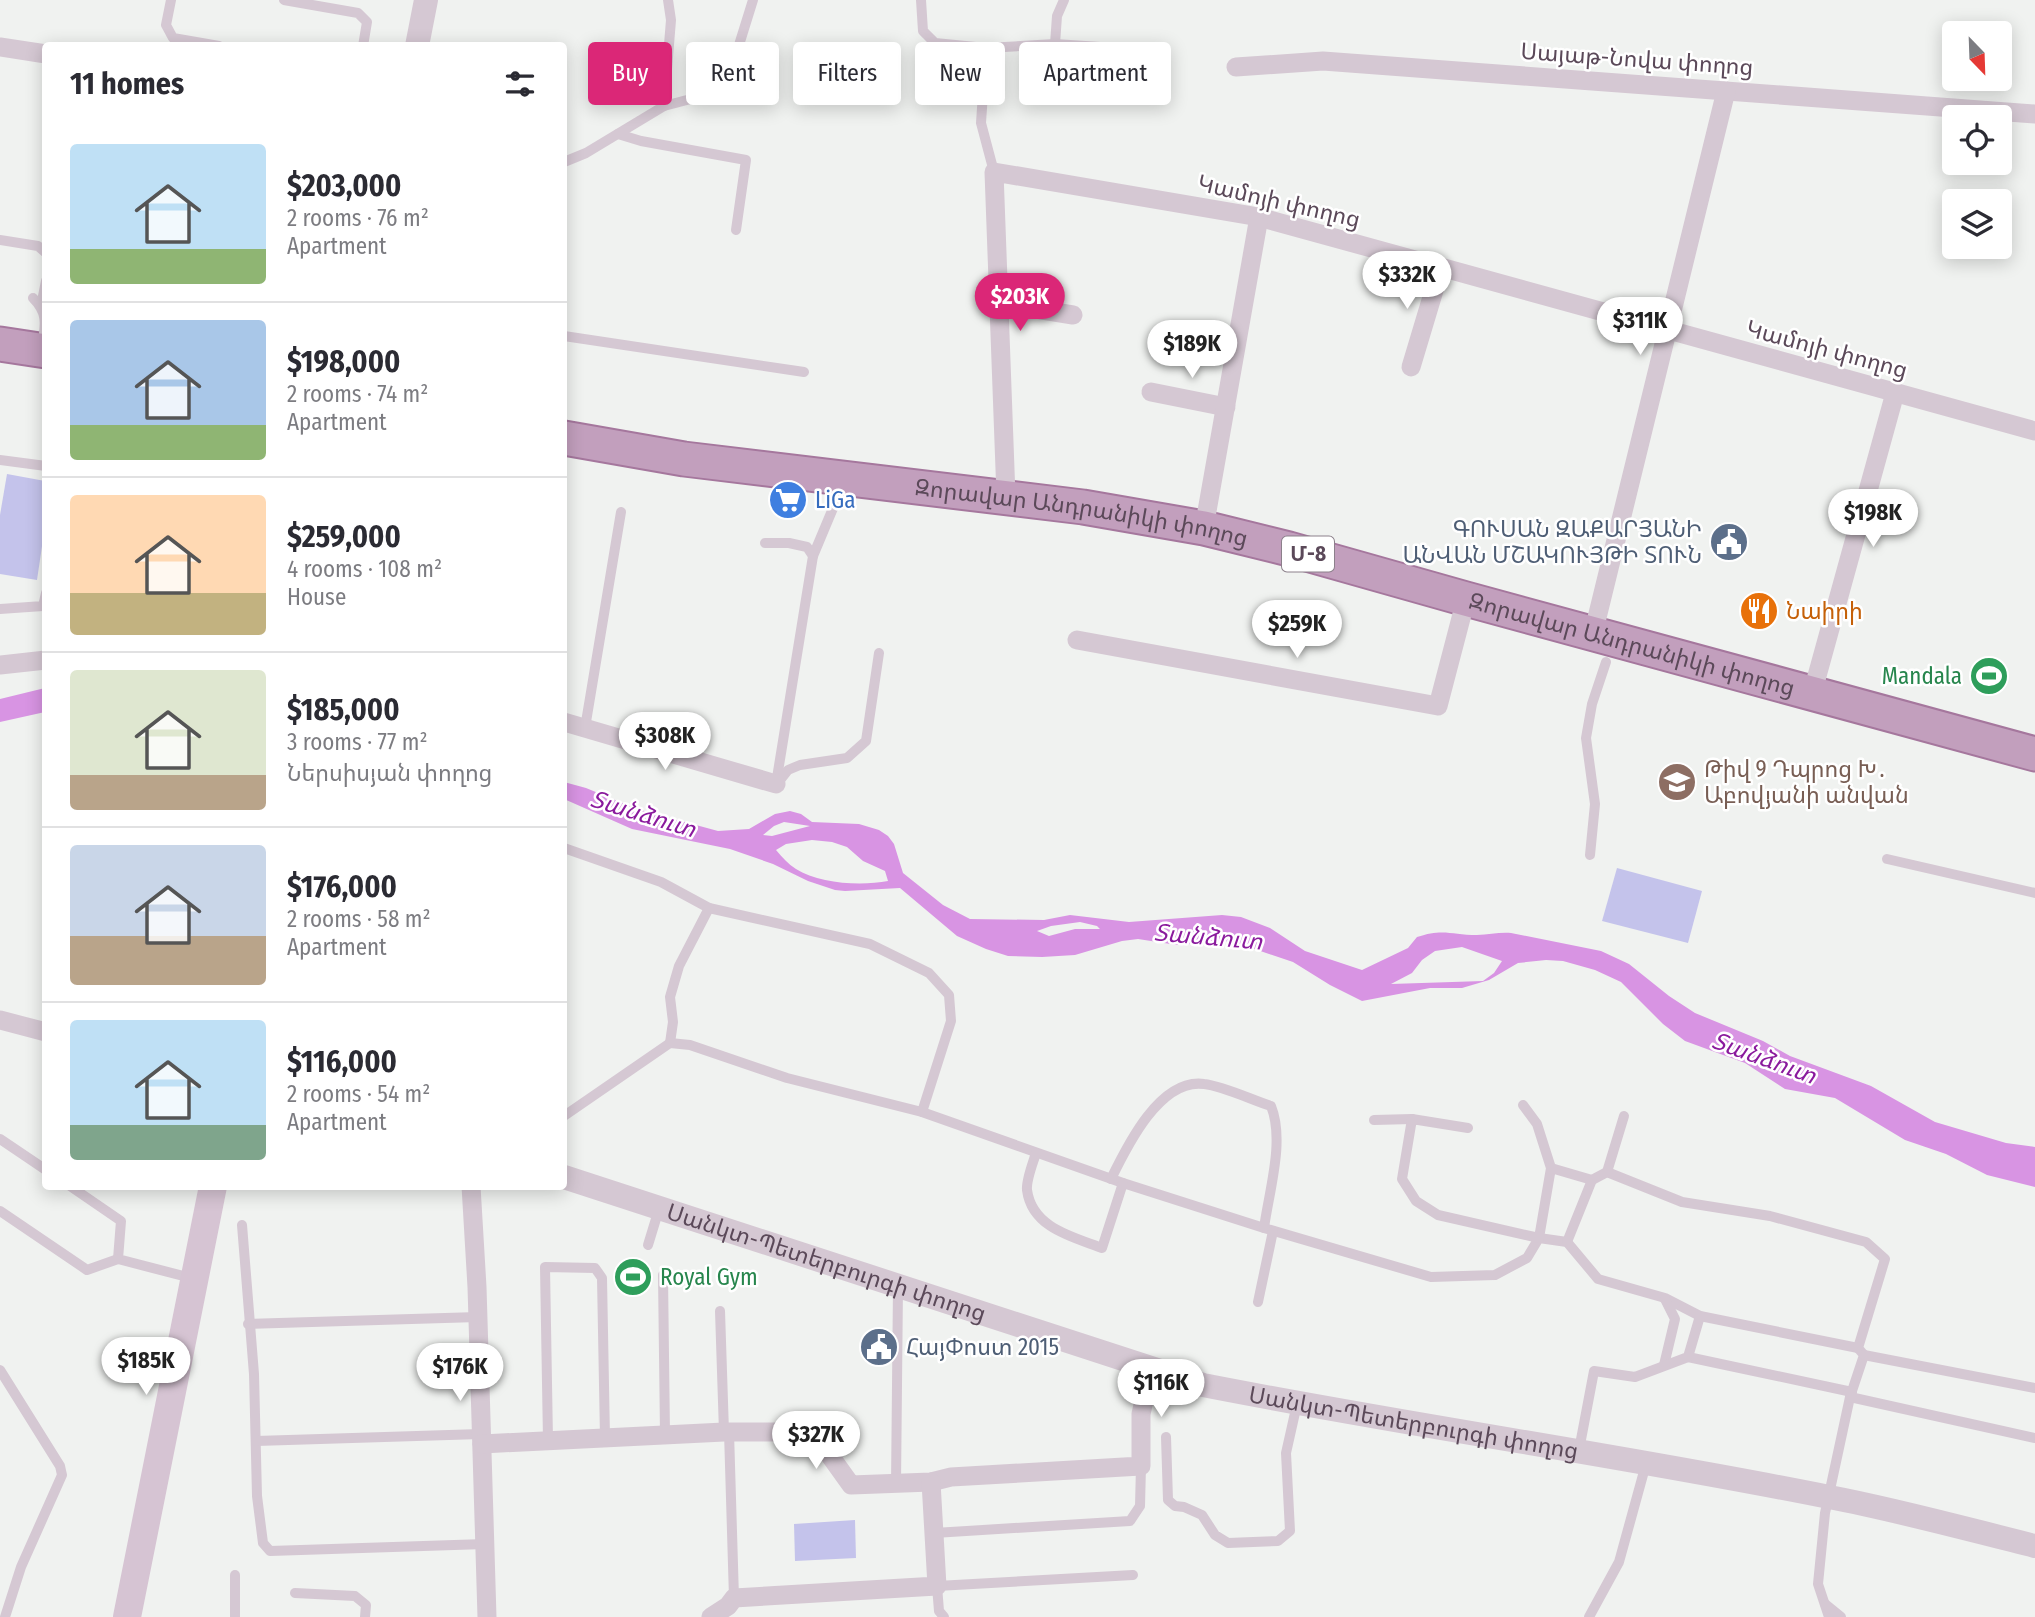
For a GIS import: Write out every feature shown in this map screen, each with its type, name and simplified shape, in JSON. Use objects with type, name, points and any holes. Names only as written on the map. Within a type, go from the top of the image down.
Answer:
[{"type":"highway","points":[[0,344],[42,351]]},
{"type":"highway","name":"Զորավար Անդրանիկի փողոց","points":[[567,439],[684,459],[1006,496],[1204,528],[1466,599],[1599,648],[1812,694],[2035,754]]},
{"type":"main road","points":[[128,1617],[212,1190]]},
{"type":"street","points":[[417,42],[422,1]]},
{"type":"street","points":[[0,47],[42,53]]},
{"type":"street","name":"Սայաթ-Նովա փողոց","points":[[1236,67],[1323,61],[2035,114]]},
{"type":"street","points":[[1599,648],[1668,331],[1727,91]]},
{"type":"street","points":[[994,172],[1006,496]]},
{"type":"street","name":"Կամոյի փողոց","points":[[994,172],[1259,217],[2035,431]]},
{"type":"street","points":[[1204,528],[1259,217]]},
{"type":"street","points":[[1411,367],[1441,267]]},
{"type":"street","points":[[999,303],[1073,315]]},
{"type":"street","points":[[1151,392],[1226,407]]},
{"type":"street","points":[[1812,694],[1895,393]]},
{"type":"street","points":[[1077,640],[1438,706],[1466,599]]},
{"type":"street","points":[[0,666],[42,661]]},
{"type":"street","points":[[567,723],[776,784]]},
{"type":"street","points":[[0,1020],[42,1031]]},
{"type":"street","name":"Սանկտ-Պետերբուրգի փողոց","points":[[567,1178],[1203,1385],[1828,1496],[2035,1546]]},
{"type":"street","points":[[471,1190],[487,1617]]},
{"type":"street","points":[[482,1439],[548,1440],[727,1432],[813,1432],[851,1485],[931,1482],[951,1477],[1141,1466],[1141,1415],[1151,1369]]},
{"type":"street","points":[[725,1610],[937,1586],[931,1482]]},
{"type":"lane","points":[[171,0],[166,25],[173,38],[196,42]]},
{"type":"lane","points":[[284,0],[358,13],[367,22],[364,42]]},
{"type":"lane","points":[[664,106],[671,20],[668,0]]},
{"type":"lane","points":[[567,161],[586,153],[664,106],[725,90],[753,0]]},
{"type":"lane","points":[[921,0],[923,31],[933,42]]},
{"type":"lane","points":[[1055,42],[1057,16],[1064,0]]},
{"type":"lane","points":[[982,105],[981,123],[994,172]]},
{"type":"lane","points":[[618,134],[641,141],[746,160],[736,230]]},
{"type":"lane","points":[[0,240],[38,246],[42,250]]},
{"type":"lane","points":[[33,298],[41,306]]},
{"type":"lane","points":[[42,301],[42,310]]},
{"type":"lane","points":[[567,336],[804,372]]},
{"type":"lane","points":[[0,460],[42,465]]},
{"type":"lane","points":[[776,784],[813,556],[845,478]]},
{"type":"lane","points":[[585,728],[621,512]]},
{"type":"lane","points":[[765,543],[789,542],[807,547],[813,556]]},
{"type":"lane","points":[[0,609],[42,606]]},
{"type":"lane","points":[[1590,855],[1595,804],[1586,738],[1599,648]]},
{"type":"lane","points":[[776,784],[788,770],[800,765],[847,758],[866,741],[879,653]]},
{"type":"lane","points":[[567,849],[662,883],[709,908],[870,944],[929,974],[949,995],[951,1021],[922,1112]]},
{"type":"lane","points":[[1887,859],[2035,893]]},
{"type":"lane","points":[[670,1043],[673,1023],[670,997],[679,966],[709,908]]},
{"type":"lane","points":[[567,1114],[670,1043],[690,1045],[787,1078],[922,1112],[1123,1183],[1431,1277],[1495,1275],[1527,1258],[1539,1238],[1551,1168],[1537,1124],[1523,1105]]},
{"type":"lane","points":[[1111,1179],[1131,1137],[1166,1097],[1184,1085],[1203,1083],[1271,1106],[1278,1138],[1258,1302]]},
{"type":"lane","points":[[1567,1242],[1592,1180],[1607,1172],[1624,1116]]},
{"type":"lane","points":[[1412,1119],[1402,1179],[1416,1201],[1438,1215],[1567,1242],[1598,1279],[1665,1298],[1700,1316],[2035,1388]]},
{"type":"lane","points":[[1374,1120],[1412,1119],[1468,1128]]},
{"type":"lane","points":[[0,1139],[42,1167]]},
{"type":"lane","points":[[1036,1153],[1027,1189],[1034,1209],[1052,1229],[1102,1248],[1123,1183]]},
{"type":"lane","points":[[1551,1168],[1592,1180]]},
{"type":"lane","points":[[1607,1172],[1682,1202],[1770,1216],[1866,1242],[1885,1259],[1828,1496],[1818,1584],[1829,1617]]},
{"type":"lane","points":[[76,1190],[121,1221],[118,1259]]},
{"type":"lane","points":[[648,1245],[659,1209]]},
{"type":"lane","points":[[0,1211],[87,1270],[118,1259],[195,1279]]},
{"type":"lane","points":[[242,1225],[254,1374],[257,1496],[263,1543],[270,1550],[485,1544]]},
{"type":"lane","points":[[548,1440],[545,1267],[595,1268],[602,1278],[605,1438]]},
{"type":"lane","points":[[663,1275],[665,1435]]},
{"type":"lane","points":[[896,1484],[898,1286]]},
{"type":"lane","points":[[1664,1365],[1675,1319],[1665,1298]]},
{"type":"lane","points":[[720,1311],[727,1432],[725,1610]]},
{"type":"lane","points":[[1688,1357],[1700,1316]]},
{"type":"lane","points":[[248,1324],[478,1317]]},
{"type":"lane","points":[[1579,1450],[1594,1371],[1635,1377],[1688,1357],[2035,1438]]},
{"type":"lane","points":[[0,1370],[61,1466],[62,1475],[21,1567],[5,1617]]},
{"type":"lane","points":[[1166,1437],[1168,1500],[1175,1506],[1202,1515],[1214,1535],[1228,1543],[1278,1541],[1290,1531],[1286,1453],[1298,1404]]},
{"type":"lane","points":[[256,1441],[482,1439]]},
{"type":"lane","points":[[1589,1617],[1619,1562],[1647,1462]]},
{"type":"lane","points":[[934,1533],[1130,1521],[1140,1507],[1141,1466]]},
{"type":"lane","points":[[939,1615],[937,1586],[1133,1575]]},
{"type":"lane","points":[[235,1576],[235,1617]]},
{"type":"lane","points":[[295,1593],[355,1596],[366,1605],[365,1617]]},
{"type":"lane","points":[[1825,1603],[1841,1617]]},
{"type":"shaded area","points":[[7,474],[42,480],[42,546],[37,580],[0,574],[0,515]]},
{"type":"shaded area","points":[[1617,868],[1702,891],[1688,943],[1602,921]]},
{"type":"shaded area","points":[[855,1520],[856,1558],[795,1561],[794,1524]]},
{"type":"water","points":[[42,689],[42,713],[0,722],[0,699]]},
{"type":"water","name":"Տանձուտ","points":[[567,783],[637,809],[718,831],[749,829],[775,814],[790,811],[801,814],[812,822],[859,824],[879,830],[894,844],[903,873],[943,905],[970,919],[1044,920],[1070,915],[1129,922],[1222,915],[1241,917],[1270,928],[1305,951],[1362,970],[1408,948],[1417,937],[1434,933],[1511,933],[1601,951],[1629,964],[1695,1013],[1763,1041],[1790,1056],[1871,1086],[1935,1122],[2006,1143],[2035,1147],[2035,1187],[1987,1175],[1946,1154],[1905,1140],[1835,1098],[1785,1089],[1745,1063],[1685,1041],[1663,1024],[1621,982],[1595,970],[1563,961],[1518,963],[1489,980],[1462,988],[1430,988],[1362,1001],[1293,962],[1231,941],[1177,945],[1138,939],[1075,955],[1008,956],[957,936],[900,888],[835,890],[730,849],[632,829],[567,800]],"holes":[[[784,822],[810,826],[772,836],[763,835]],[[812,840],[847,847],[863,861],[885,871],[888,881],[841,882],[816,878],[790,865],[776,850],[786,844]],[[1080,922],[1100,929],[1075,929],[1049,936],[1037,931]],[[1462,947],[1502,961],[1494,973],[1483,981],[1391,984],[1412,973],[1422,960],[1435,951]]]},
{"type":"place","name":"LiGa","points":[[788,500]]},
{"type":"place","name":"ԳՈՒՍԱՆ ԶԱՔԱՐՅԱՆԻ ԱՆՎԱՆ ՄՇԱԿՈՒՅԹԻ ՏՈՒՆ","points":[[1729,542]]},
{"type":"place","name":"Նաիրի","points":[[1759,611]]},
{"type":"place","name":"Mandala","points":[[1989,676]]},
{"type":"place","name":"Թիվ 9 Դպրոց Խ․ Աբովյանի անվան","points":[[1677,782]]},
{"type":"place","name":"Royal Gym","points":[[633,1277]]},
{"type":"place","name":"ՀայՓոստ 2015","points":[[879,1347]]}]
